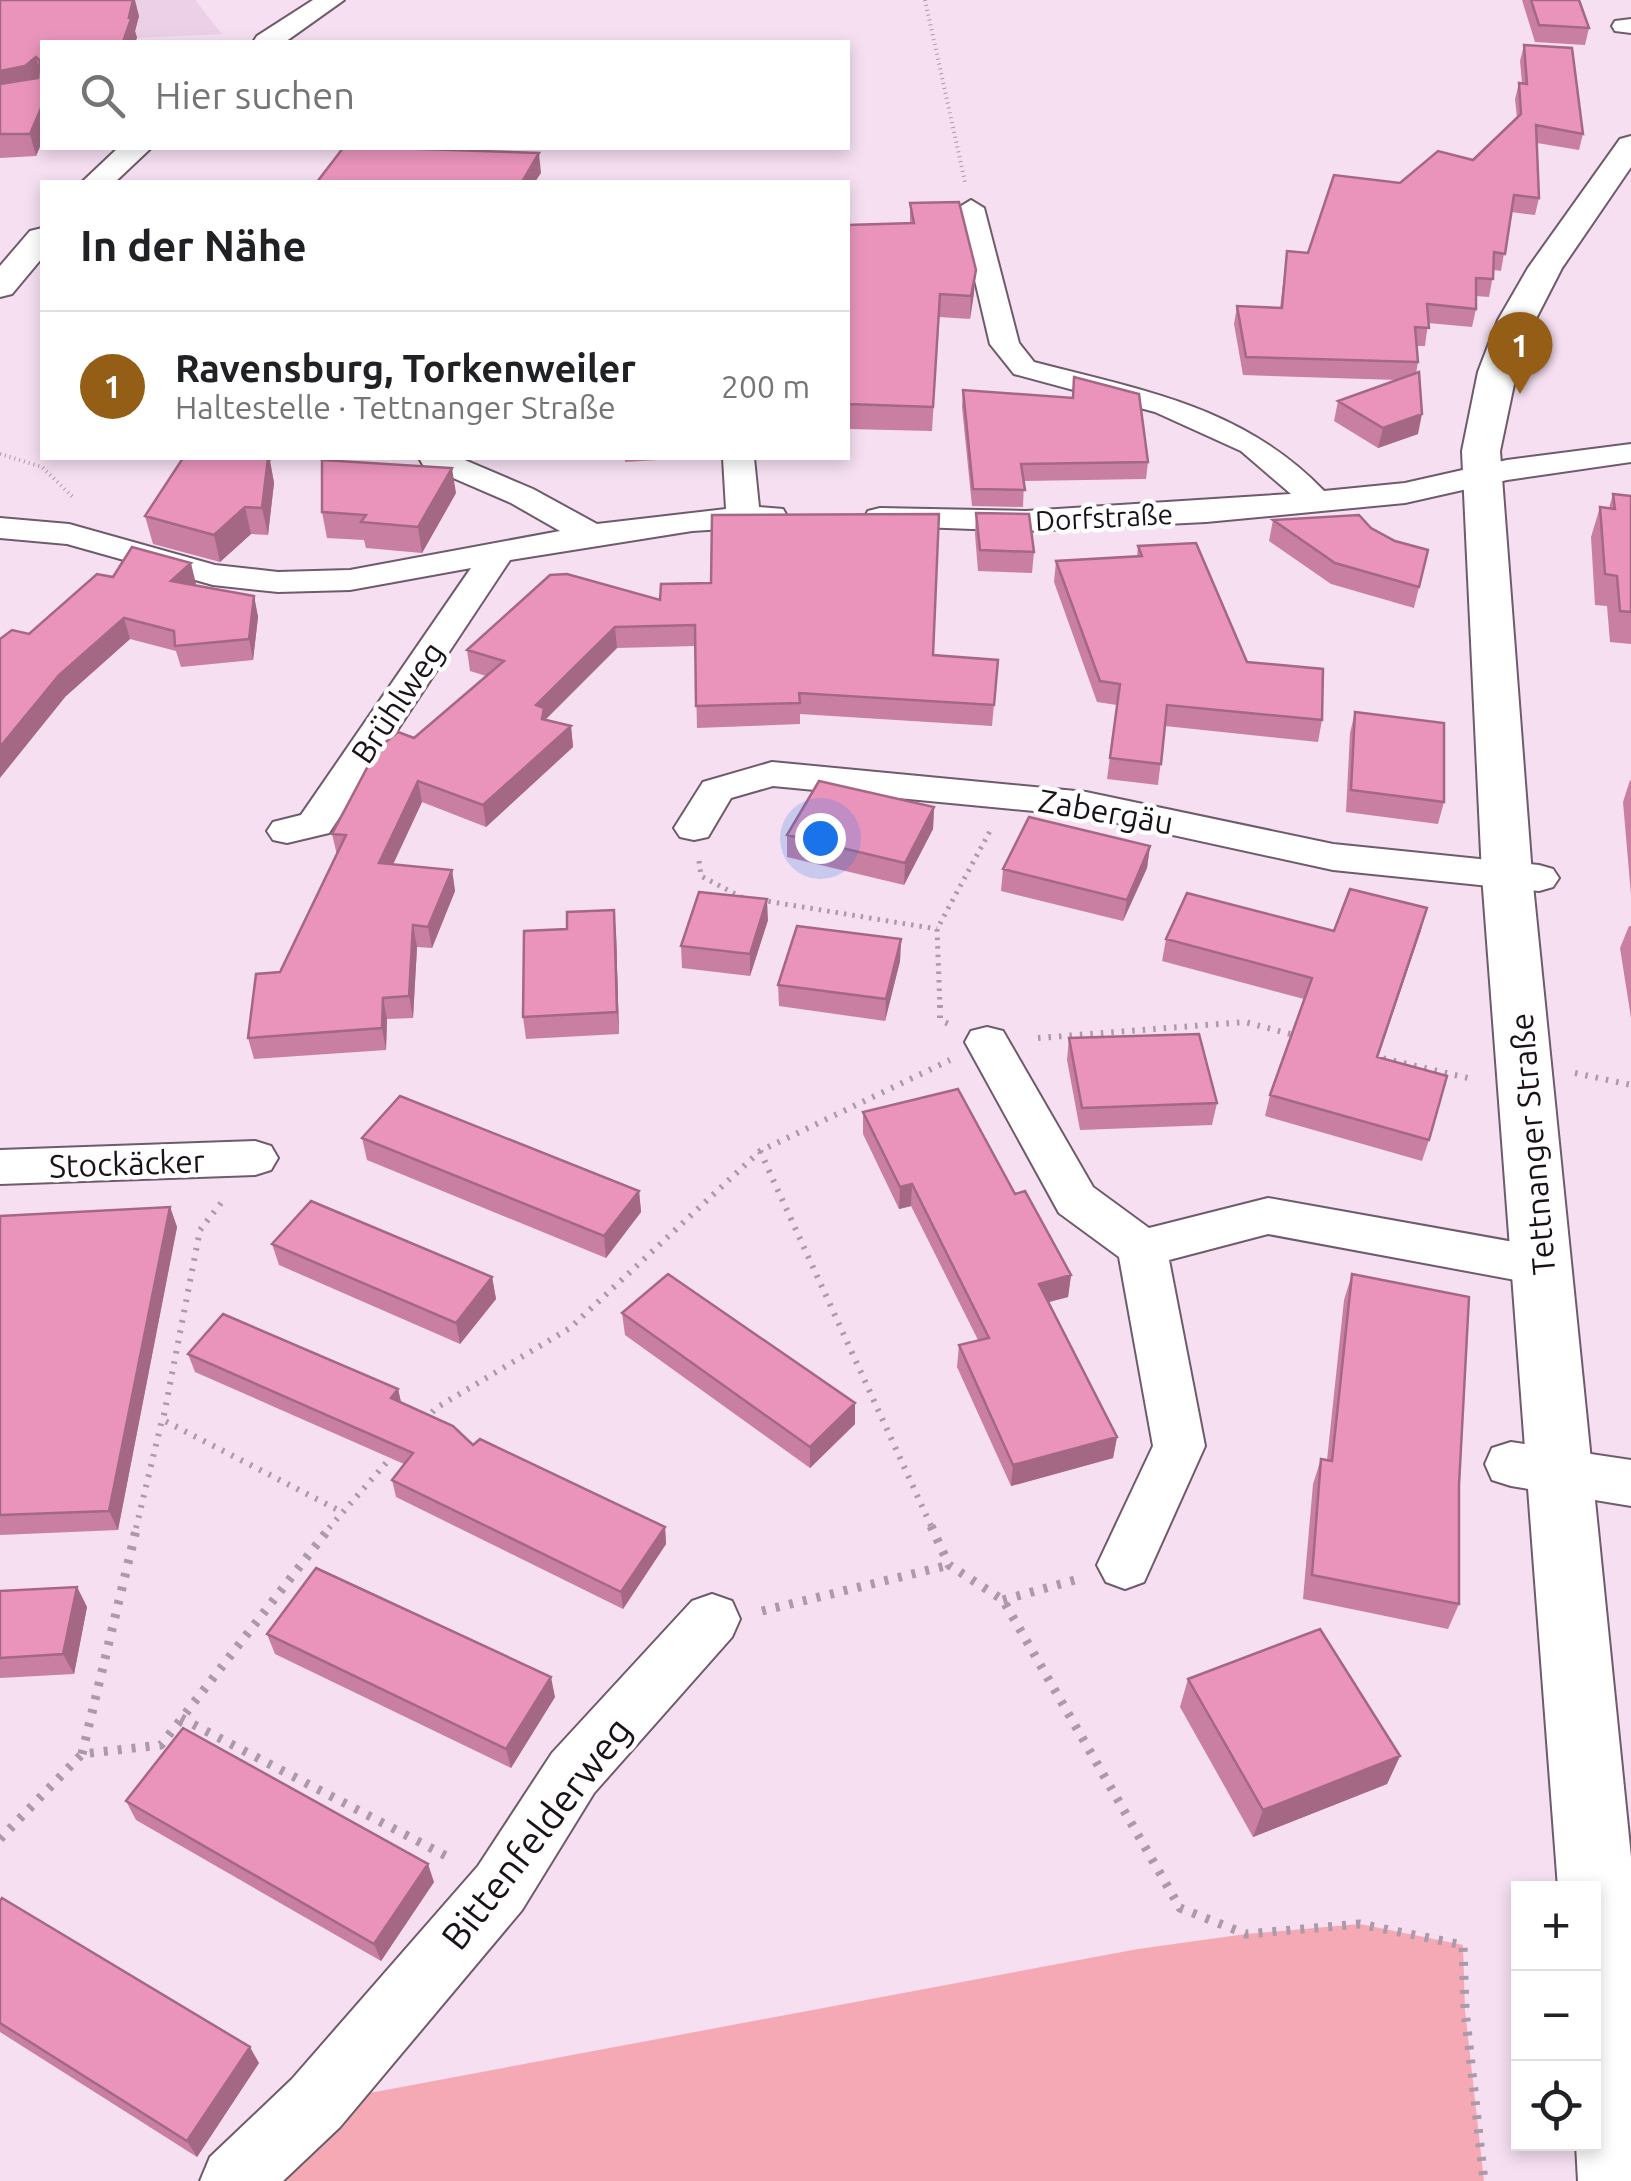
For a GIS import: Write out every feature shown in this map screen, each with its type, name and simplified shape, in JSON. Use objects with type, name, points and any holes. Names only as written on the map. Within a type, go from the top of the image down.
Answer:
[{"type":"street","points":[[270,40],[331,0]]},
{"type":"street","name":"Tettnanger Straße","points":[[1620,2181],[1536,1468],[1542,1266],[1527,1076],[1523,876],[1482,477],[1490,390],[1505,344],[1567,238],[1631,144]]},
{"type":"street","points":[[99,180],[134,150]]},
{"type":"street","points":[[971,208],[1005,344],[1024,368],[1166,406],[1252,444],[1283,467],[1316,502]]},
{"type":"street","points":[[0,287],[40,240]]},
{"type":"street","name":"Dorfstraße","points":[[856,518],[1026,521],[1316,502],[1404,493],[1567,460],[1631,453]]},
{"type":"street","points":[[439,460],[522,496],[592,535]]},
{"type":"street","points":[[739,460],[743,516]]},
{"type":"street","points":[[0,528],[69,534],[213,575],[278,582],[350,580],[496,556],[592,535],[743,516],[800,517]]},
{"type":"street","name":"Brühlweg","points":[[287,830],[315,824],[496,556]]},
{"type":"street","name":"Zabergäu","points":[[694,828],[716,790],[772,774],[1086,804],[1333,857],[1523,876]]},
{"type":"street","points":[[987,1042],[1076,1200],[1142,1248],[1179,1446],[1125,1565]]},
{"type":"street","name":"Stockäcker","points":[[0,1167],[255,1158]]},
{"type":"street","points":[[1142,1248],[1268,1216],[1542,1266]]},
{"type":"street","points":[[1536,1468],[1631,1484]]},
{"type":"street","name":"Bittenfelderweg","points":[[234,2181],[316,2103],[500,1888],[574,1773],[712,1619]]},
{"type":"path","points":[[926,0],[971,208]]},
{"type":"path","points":[[0,454],[35,461],[55,474],[90,517],[69,534]]},
{"type":"path","points":[[987,1042],[940,1020],[937,928],[1010,794]]},
{"type":"path","points":[[694,828],[701,876],[740,897],[937,928]]},
{"type":"path","points":[[412,1434],[436,1408],[570,1328],[760,1151],[987,1042],[1246,1022],[1300,1036]]},
{"type":"path","points":[[1354,1051],[1463,1079],[1527,1076]]},
{"type":"path","points":[[760,1151],[950,1565],[1004,1600],[1180,1908],[1246,1934],[1360,1924],[1464,1946],[1464,2010],[1484,2181]]},
{"type":"path","points":[[0,1839],[82,1754],[162,1420],[200,1230],[255,1158]]},
{"type":"path","points":[[162,1420],[342,1512]]},
{"type":"path","points":[[82,1754],[161,1745],[342,1512],[401,1447]]},
{"type":"path","points":[[712,1619],[788,1607],[950,1565]]},
{"type":"path","points":[[1004,1600],[1125,1565]]},
{"type":"path","points":[[181,1718],[426,1844],[500,1888]]},
{"type":"shaded area","points":[[0,0],[195,0],[222,34],[40,40],[26,43]]},
{"type":"shaded area","points":[[1360,1924],[1463,1945],[1465,2010],[1484,2181],[234,2181],[316,2103],[1138,1949]]},
{"type":"building","points":[[0,0],[133,0],[124,40],[40,40],[40,61],[36,57],[25,66],[0,71]]},
{"type":"building","points":[[1531,0],[1579,0],[1589,28],[1539,25]]},
{"type":"building","points":[[1524,45],[1572,48],[1583,134],[1536,125],[1539,198],[1514,195],[1505,254],[1494,252],[1493,279],[1476,278],[1476,309],[1427,304],[1429,328],[1415,327],[1418,362],[1246,357],[1237,306],[1282,308],[1287,251],[1308,253],[1334,175],[1400,183],[1438,151],[1473,160],[1521,114],[1519,83],[1527,84]]},
{"type":"building","points":[[40,61],[40,111],[30,134],[0,134],[0,84],[38,78]]},
{"type":"building","points":[[341,150],[539,153],[523,180],[319,180]]},
{"type":"building","points":[[959,202],[976,270],[971,296],[940,294],[933,407],[850,404],[850,225],[914,223],[910,203]]},
{"type":"building","points":[[1419,372],[1422,414],[1383,428],[1338,401]]},
{"type":"building","points":[[1074,377],[1139,394],[1148,462],[1021,464],[1025,490],[973,489],[963,390],[1073,398]]},
{"type":"building","points":[[182,460],[268,460],[262,508],[245,507],[214,535],[145,516]]},
{"type":"building","points":[[322,460],[452,468],[418,527],[361,522],[366,515],[322,512]]},
{"type":"building","points":[[1613,494],[1631,496],[1631,612],[1620,611],[1617,576],[1605,574],[1600,507],[1615,509]]},
{"type":"building","points":[[976,513],[1029,514],[1034,552],[980,550]]},
{"type":"building","points":[[939,514],[933,655],[998,660],[994,705],[799,693],[800,703],[696,706],[695,625],[615,627],[536,705],[544,708],[542,719],[571,726],[483,805],[418,781],[379,863],[452,870],[428,927],[413,925],[409,996],[383,998],[382,1028],[248,1038],[256,974],[280,972],[346,835],[332,834],[377,749],[398,732],[414,738],[504,661],[467,650],[550,575],[567,574],[660,600],[661,584],[711,583],[712,515]]},
{"type":"building","points":[[1359,515],[1371,528],[1395,541],[1428,550],[1419,587],[1335,563],[1273,520]]},
{"type":"building","points":[[1196,543],[1247,662],[1323,669],[1322,720],[1167,705],[1161,764],[1110,758],[1120,684],[1100,681],[1056,561],[1142,556],[1138,546]]},
{"type":"building","points":[[132,547],[191,563],[171,581],[254,596],[249,639],[175,646],[174,631],[124,618],[59,675],[0,747],[0,639],[12,630],[29,634],[97,574],[113,577]]},
{"type":"building","points":[[1355,712],[1444,723],[1444,802],[1351,790]]},
{"type":"building","points":[[819,781],[934,807],[905,863],[787,835]]},
{"type":"building","points":[[1029,817],[1150,846],[1127,900],[1003,869]]},
{"type":"building","points":[[1350,889],[1427,908],[1377,1057],[1447,1076],[1429,1140],[1270,1095],[1312,978],[1166,939],[1187,893],[1334,931]]},
{"type":"building","points":[[699,892],[767,899],[750,954],[681,946]]},
{"type":"building","points":[[614,910],[617,1012],[523,1017],[524,931],[567,929],[567,912]]},
{"type":"building","points":[[797,926],[901,939],[886,999],[778,985]]},
{"type":"building","points":[[1199,1034],[1217,1103],[1082,1108],[1069,1038]]},
{"type":"building","points":[[958,1089],[1015,1194],[1025,1191],[1071,1275],[1039,1284],[1117,1437],[1013,1465],[959,1345],[989,1338],[912,1184],[900,1187],[863,1112]]},
{"type":"building","points":[[400,1096],[639,1191],[604,1236],[362,1138]]},
{"type":"building","points":[[311,1201],[492,1277],[456,1323],[272,1244]]},
{"type":"building","points":[[170,1207],[109,1511],[0,1515],[0,1216]]},
{"type":"building","points":[[668,1274],[855,1403],[810,1447],[622,1313]]},
{"type":"building","points":[[1352,1274],[1469,1297],[1459,1485],[1459,1604],[1312,1575],[1321,1459],[1332,1461]]},
{"type":"building","points":[[223,1314],[398,1389],[391,1398],[453,1426],[473,1445],[480,1439],[665,1527],[621,1592],[392,1480],[413,1453],[188,1354]]},
{"type":"building","points":[[316,1568],[551,1677],[506,1749],[267,1634]]},
{"type":"building","points":[[77,1587],[63,1654],[0,1658],[0,1591]]},
{"type":"building","points":[[1320,1629],[1400,1756],[1263,1810],[1188,1679]]},
{"type":"building","points":[[183,1728],[428,1864],[374,1944],[126,1801]]},
{"type":"building","points":[[2,1898],[250,2047],[187,2141],[0,2023]]},
{"type":"place","name":"Ravensburg, Torkenweiler","points":[[1520,394]]}]
